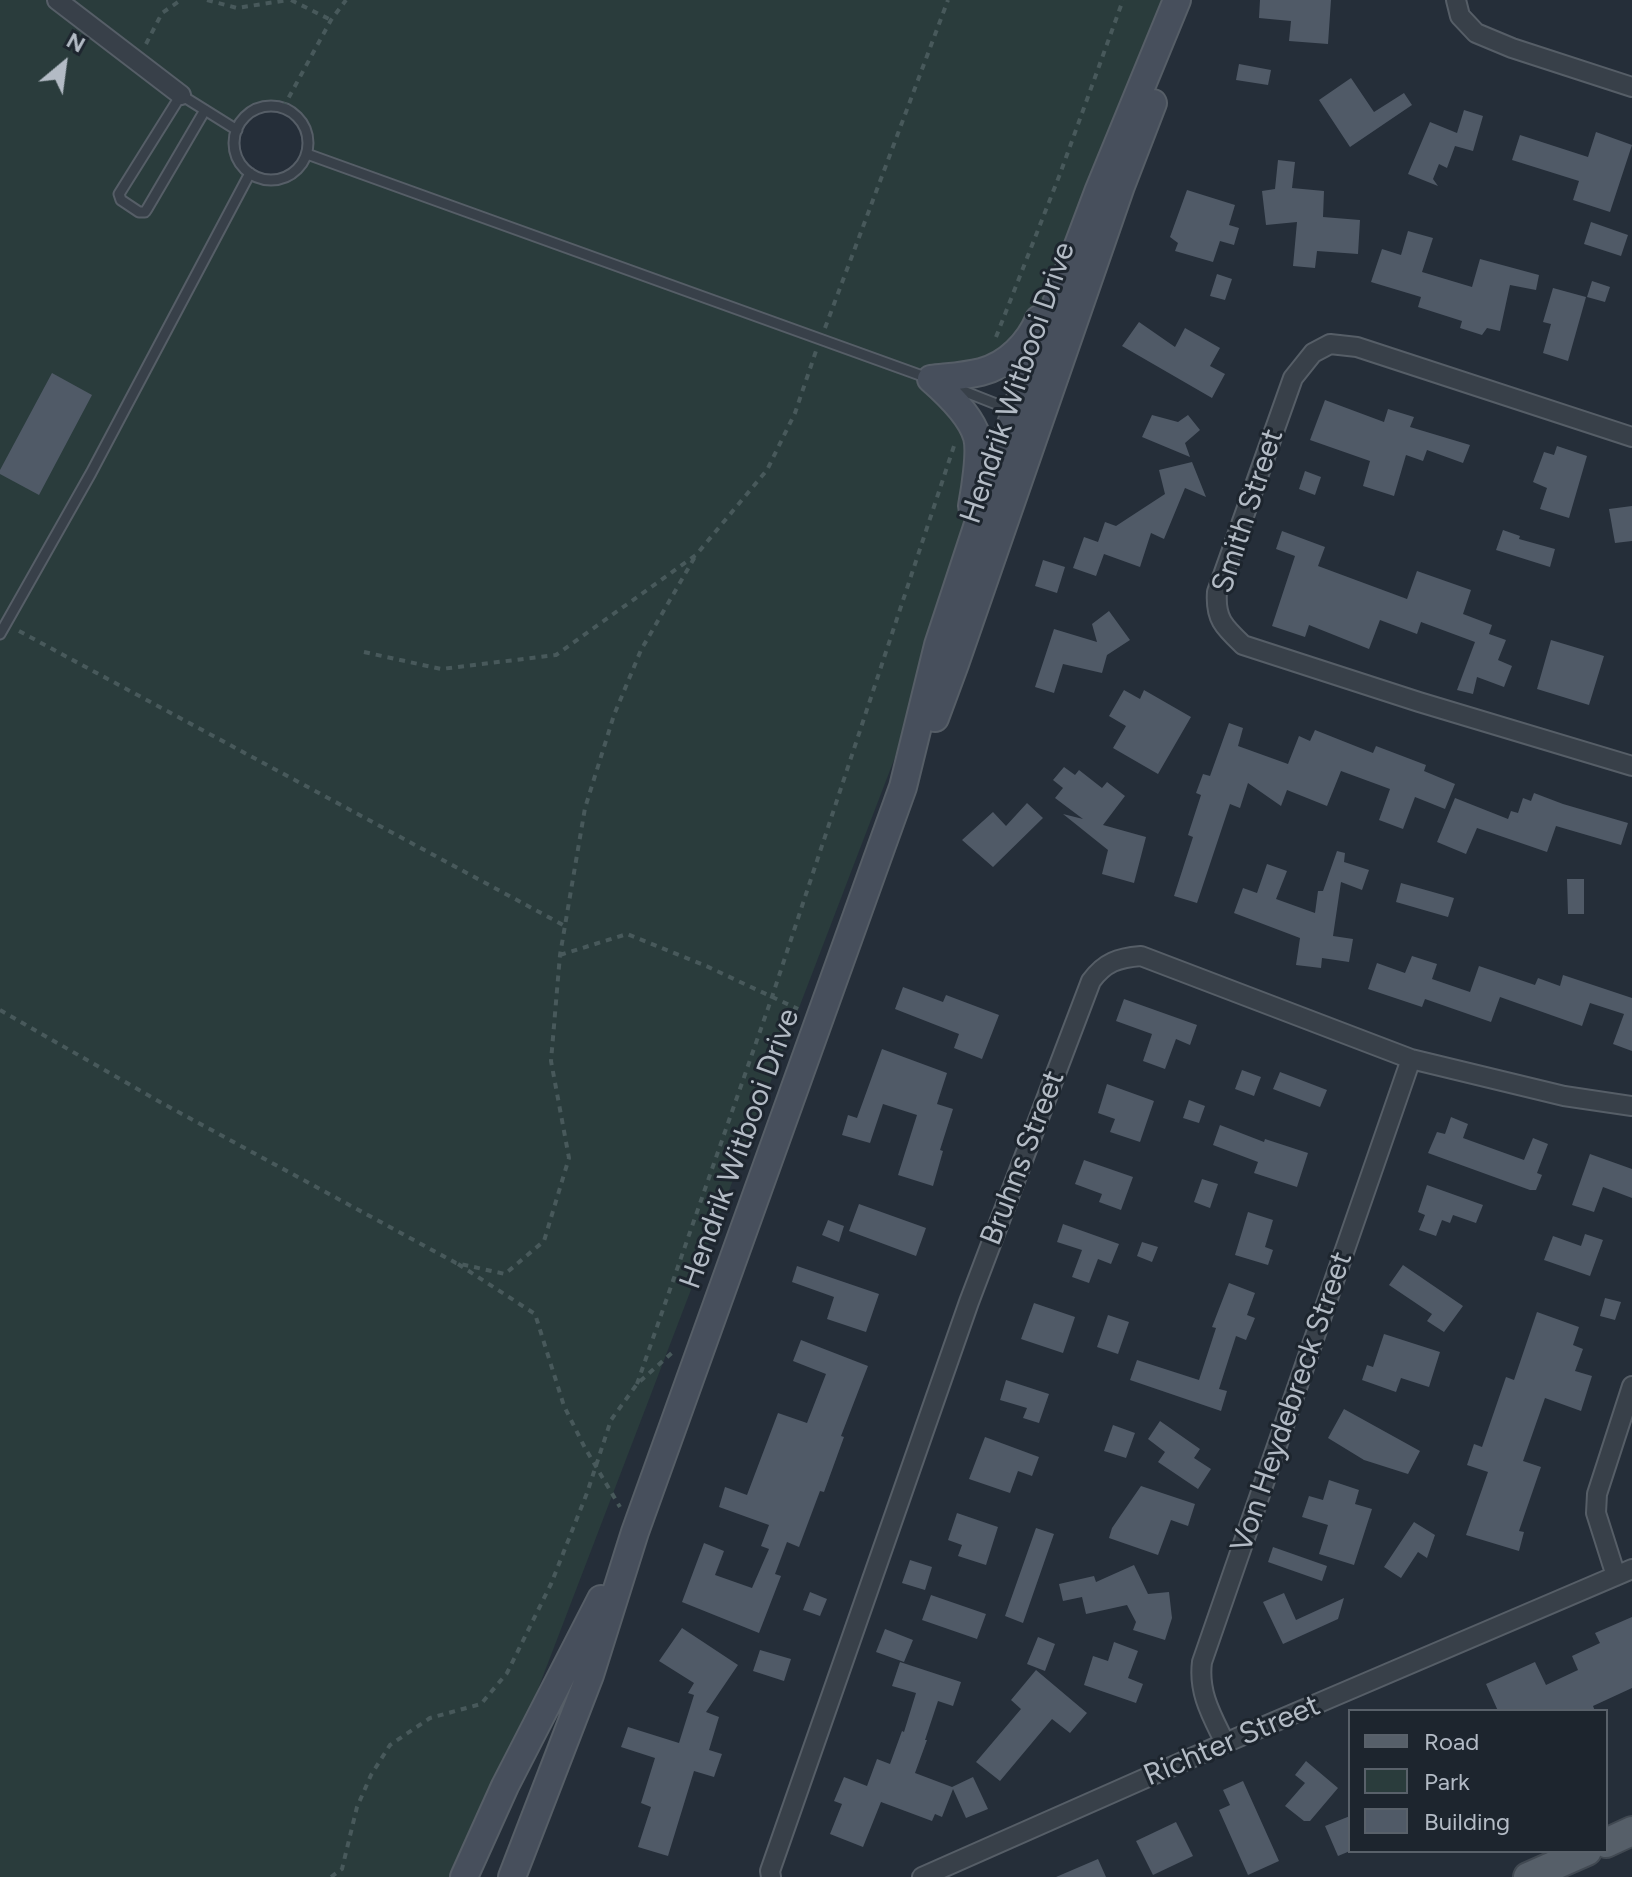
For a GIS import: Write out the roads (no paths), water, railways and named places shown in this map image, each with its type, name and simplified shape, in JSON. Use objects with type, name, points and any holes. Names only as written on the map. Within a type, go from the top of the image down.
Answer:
[{"type":"main road","name":"Hendrik Witbooi Drive","points":[[903,787],[928,737],[955,664],[1098,192],[1177,0]]},
{"type":"main road","name":"Hendrik Witbooi Drive","points":[[512,1877],[590,1675],[635,1532],[903,787],[938,645],[1193,0]]},
{"type":"main road","points":[[931,379],[983,372],[1008,360],[1023,346],[1033,334],[1084,210],[1098,192]]},
{"type":"main road","points":[[931,379],[950,395],[978,439],[977,485],[938,645]]},
{"type":"main road","name":"Hendrik Witbooi Drive","points":[[464,1877],[505,1786],[635,1532]]},
{"type":"main road","points":[[1608,1842],[1632,1831]]},
{"type":"main road","points":[[1528,1877],[1582,1853]]},
{"type":"street","points":[[57,0],[181,95]]},
{"type":"street","points":[[1456,0],[1460,16],[1476,33],[1632,87]]},
{"type":"street","name":"Smith Street","points":[[1632,437],[1357,347],[1330,344],[1313,353],[1293,378],[1217,592],[1216,606],[1218,617],[1228,632],[1243,645],[1632,766]]},
{"type":"street","name":"Bruhns Street","points":[[771,1877],[770,1871],[963,1317],[1091,981],[1101,967],[1141,956],[1411,1059],[1564,1096],[1632,1106]]},
{"type":"street","name":"Von Heydebreck Street","points":[[1225,1743],[1205,1700],[1200,1678],[1202,1662],[1411,1059]]},
{"type":"street","points":[[1624,1572],[1596,1513],[1597,1494],[1632,1386]]},
{"type":"street","name":"Richter Street","points":[[922,1877],[1624,1572]]},
{"type":"lane","points":[[205,110],[147,209],[139,212],[121,200],[119,194],[181,95],[205,110],[237,130]]},
{"type":"lane","points":[[272,106],[283,108],[301,122],[306,132],[307,154],[293,173],[271,180],[260,178],[250,173],[236,154],[237,130],[251,112],[272,106]]},
{"type":"lane","points":[[307,154],[1028,416]]},
{"type":"lane","points":[[0,634],[91,473],[250,173]]}]
